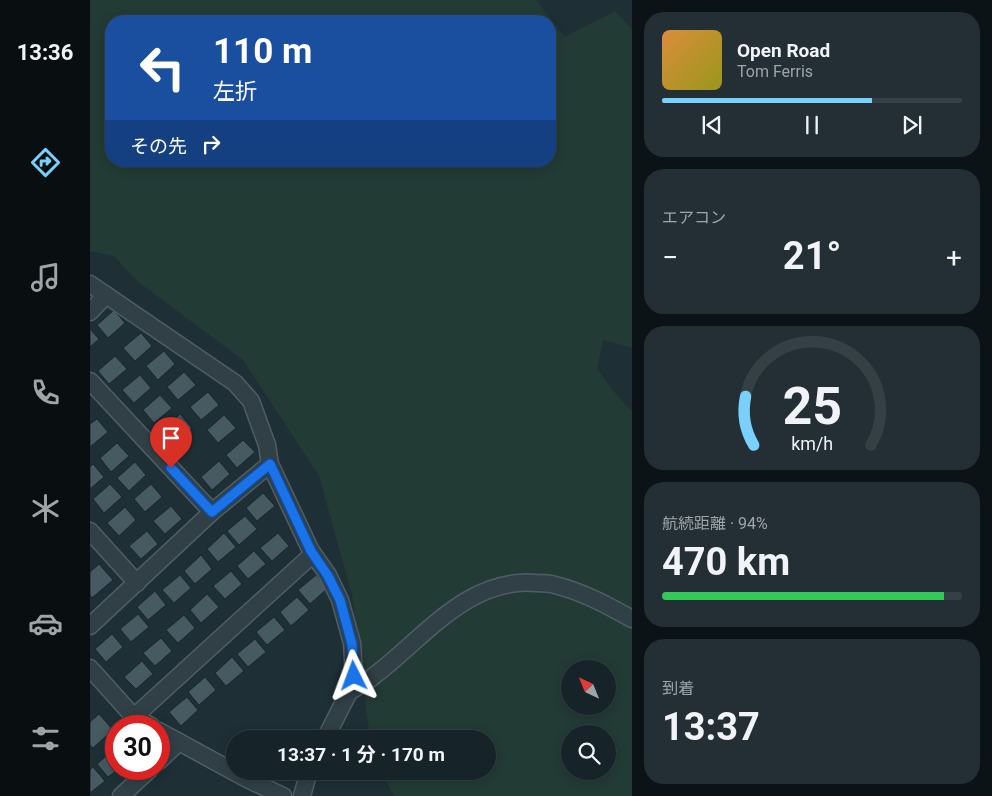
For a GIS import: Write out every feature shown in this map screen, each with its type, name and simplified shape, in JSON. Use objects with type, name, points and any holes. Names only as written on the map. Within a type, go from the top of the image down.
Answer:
[{"type":"street","points":[[90,284],[236,383],[251,401],[268,445],[270,464],[313,554],[336,592],[347,623],[354,660],[354,676],[349,692],[330,730]]},
{"type":"street","points":[[90,312],[106,295]]},
{"type":"street","points":[[90,381],[212,512]]},
{"type":"street","points":[[90,626],[212,512],[270,464]]},
{"type":"street","points":[[90,531],[137,583]]},
{"type":"street","points":[[136,715],[313,554]]},
{"type":"street","points":[[349,692],[375,676],[417,638],[467,600],[495,586],[523,582],[553,584],[587,595],[632,619]]},
{"type":"street","points":[[90,668],[132,715]]},
{"type":"street","points":[[170,737],[245,778],[283,796]]},
{"type":"street","points":[[170,751],[179,742]]},
{"type":"street","points":[[121,796],[138,780]]},
{"type":"street","points":[[302,796],[306,780]]},
{"type":"green space","points":[[90,0],[536,0],[548,15],[105,15],[105,167],[556,167],[556,26],[565,37],[615,11],[632,29],[632,348],[603,340],[597,369],[618,397],[632,411],[632,796],[394,796],[386,780],[496,780],[496,730],[369,730],[352,595],[319,476],[243,360],[137,281],[114,256],[90,251]]},
{"type":"building","points":[[114,310],[125,323],[108,338],[97,325]]},
{"type":"building","points":[[90,329],[99,339],[90,347]]},
{"type":"building","points":[[141,333],[152,346],[135,361],[123,348]]},
{"type":"building","points":[[164,351],[175,364],[158,380],[146,366]]},
{"type":"building","points":[[115,356],[127,369],[109,384],[98,371]]},
{"type":"building","points":[[184,372],[196,385],[178,400],[167,387]]},
{"type":"building","points":[[140,375],[151,388],[134,403],[122,390]]},
{"type":"building","points":[[208,392],[219,405],[201,420],[190,407]]},
{"type":"building","points":[[160,395],[172,408],[154,423],[143,410]]},
{"type":"building","points":[[180,414],[192,428],[174,443],[163,430]]},
{"type":"building","points":[[224,415],[236,428],[218,443],[207,430]]},
{"type":"building","points":[[97,419],[108,432],[90,447],[90,424]]},
{"type":"building","points":[[243,440],[255,452],[237,468],[226,455]]},
{"type":"building","points":[[117,443],[129,456],[111,472],[100,458]]},
{"type":"building","points":[[219,461],[230,474],[212,490],[201,477]]},
{"type":"building","points":[[135,462],[146,475],[129,491],[117,478]]},
{"type":"building","points":[[93,464],[104,477],[90,489],[90,467]]},
{"type":"building","points":[[110,484],[122,497],[104,513],[93,499]]},
{"type":"building","points":[[151,484],[162,497],[145,512],[134,499]]},
{"type":"building","points":[[263,493],[275,506],[257,521],[246,508]]},
{"type":"building","points":[[171,506],[182,519],[165,534],[153,521]]},
{"type":"building","points":[[125,507],[136,520],[119,536],[107,523]]},
{"type":"building","points":[[245,516],[257,529],[239,545],[227,531]]},
{"type":"building","points":[[147,531],[158,544],[141,559],[129,546]]},
{"type":"building","points":[[224,533],[236,547],[218,562],[207,549]]},
{"type":"building","points":[[278,533],[289,546],[272,561],[260,548]]},
{"type":"building","points":[[254,551],[266,564],[248,579],[237,566]]},
{"type":"building","points":[[201,555],[212,569],[195,584],[184,571]]},
{"type":"building","points":[[99,564],[113,580],[92,598],[90,595],[90,572]]},
{"type":"building","points":[[231,571],[242,584],[225,599],[213,586]]},
{"type":"building","points":[[180,575],[191,588],[174,603],[162,590]]},
{"type":"building","points":[[316,575],[328,588],[310,604],[298,590]]},
{"type":"building","points":[[155,591],[166,605],[148,620],[137,607]]},
{"type":"building","points":[[207,594],[219,607],[201,623],[190,610]]},
{"type":"building","points":[[297,597],[309,610],[291,626],[280,612]]},
{"type":"building","points":[[138,614],[149,627],[131,642],[120,629]]},
{"type":"building","points":[[184,615],[195,628],[178,643],[166,630]]},
{"type":"building","points":[[274,617],[285,630],[267,645],[256,632]]},
{"type":"building","points":[[112,634],[123,647],[106,662],[95,649]]},
{"type":"building","points":[[161,638],[172,651],[155,666],[143,653]]},
{"type":"building","points":[[255,639],[266,652],[248,667],[237,654]]},
{"type":"building","points":[[232,657],[244,671],[226,686],[215,673]]},
{"type":"building","points":[[142,661],[153,674],[136,689],[124,677]]},
{"type":"building","points":[[205,677],[216,690],[199,705],[188,692]]},
{"type":"building","points":[[187,697],[198,710],[181,726],[169,712]]},
{"type":"building","points":[[99,714],[105,721],[105,737],[93,748],[90,745],[90,722]]},
{"type":"building","points":[[105,757],[105,773],[97,764]]},
{"type":"building","points":[[93,767],[105,781],[90,793],[90,770]]},
{"type":"route","points":[[171,468],[212,512],[270,464],[311,551],[328,576],[340,600],[352,644],[354,676]]}]
